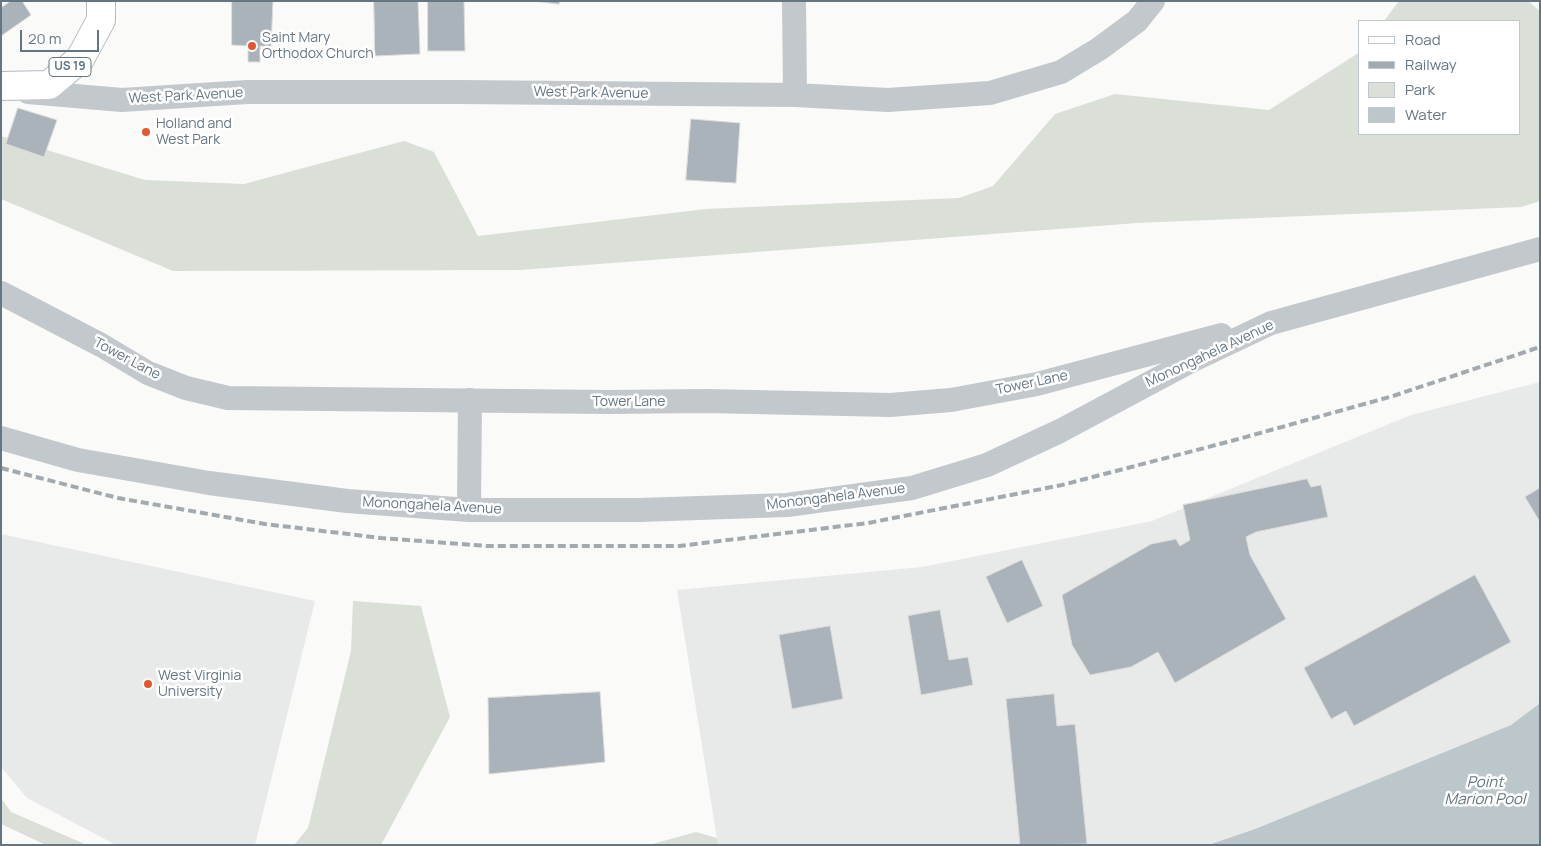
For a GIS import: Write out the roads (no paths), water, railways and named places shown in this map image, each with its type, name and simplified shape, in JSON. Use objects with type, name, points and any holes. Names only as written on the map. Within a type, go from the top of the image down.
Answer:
[{"type":"main road","name":"US 19","points":[[1,88],[49,84],[74,64],[80,58],[101,20],[101,1]]},
{"type":"street","points":[[794,1],[795,95]]},
{"type":"street","name":"West Park Avenue","points":[[1,88],[122,100],[248,92],[795,95],[888,100],[990,93],[1061,72],[1099,49],[1137,21],[1153,1]]},
{"type":"street","name":"Monongahela Avenue","points":[[1,438],[78,460],[209,483],[346,501],[469,510],[640,510],[787,505],[912,488],[988,465],[1060,431],[1191,361],[1271,323],[1540,249]]},
{"type":"street","name":"Tower Lane","points":[[1,293],[101,346],[148,374],[186,388],[228,398],[608,402],[707,400],[890,405],[951,400],[1037,384],[1271,323]]},
{"type":"street","points":[[469,510],[470,400]]},
{"type":"water","name":"Point Marion Pool","points":[[1540,703],[1540,845],[1208,845],[1255,829],[1511,725]]},
{"type":"railway","points":[[1,468],[118,498],[265,524],[381,538],[487,546],[679,546],[868,523],[1062,485],[1393,396],[1540,347]]},
{"type":"place","name":"Saint Mary Orthodox Church","points":[[252,46]]},
{"type":"place","name":"Holland and West Park","points":[[146,132]]},
{"type":"place","name":"West Virginia University","points":[[148,684]]}]
